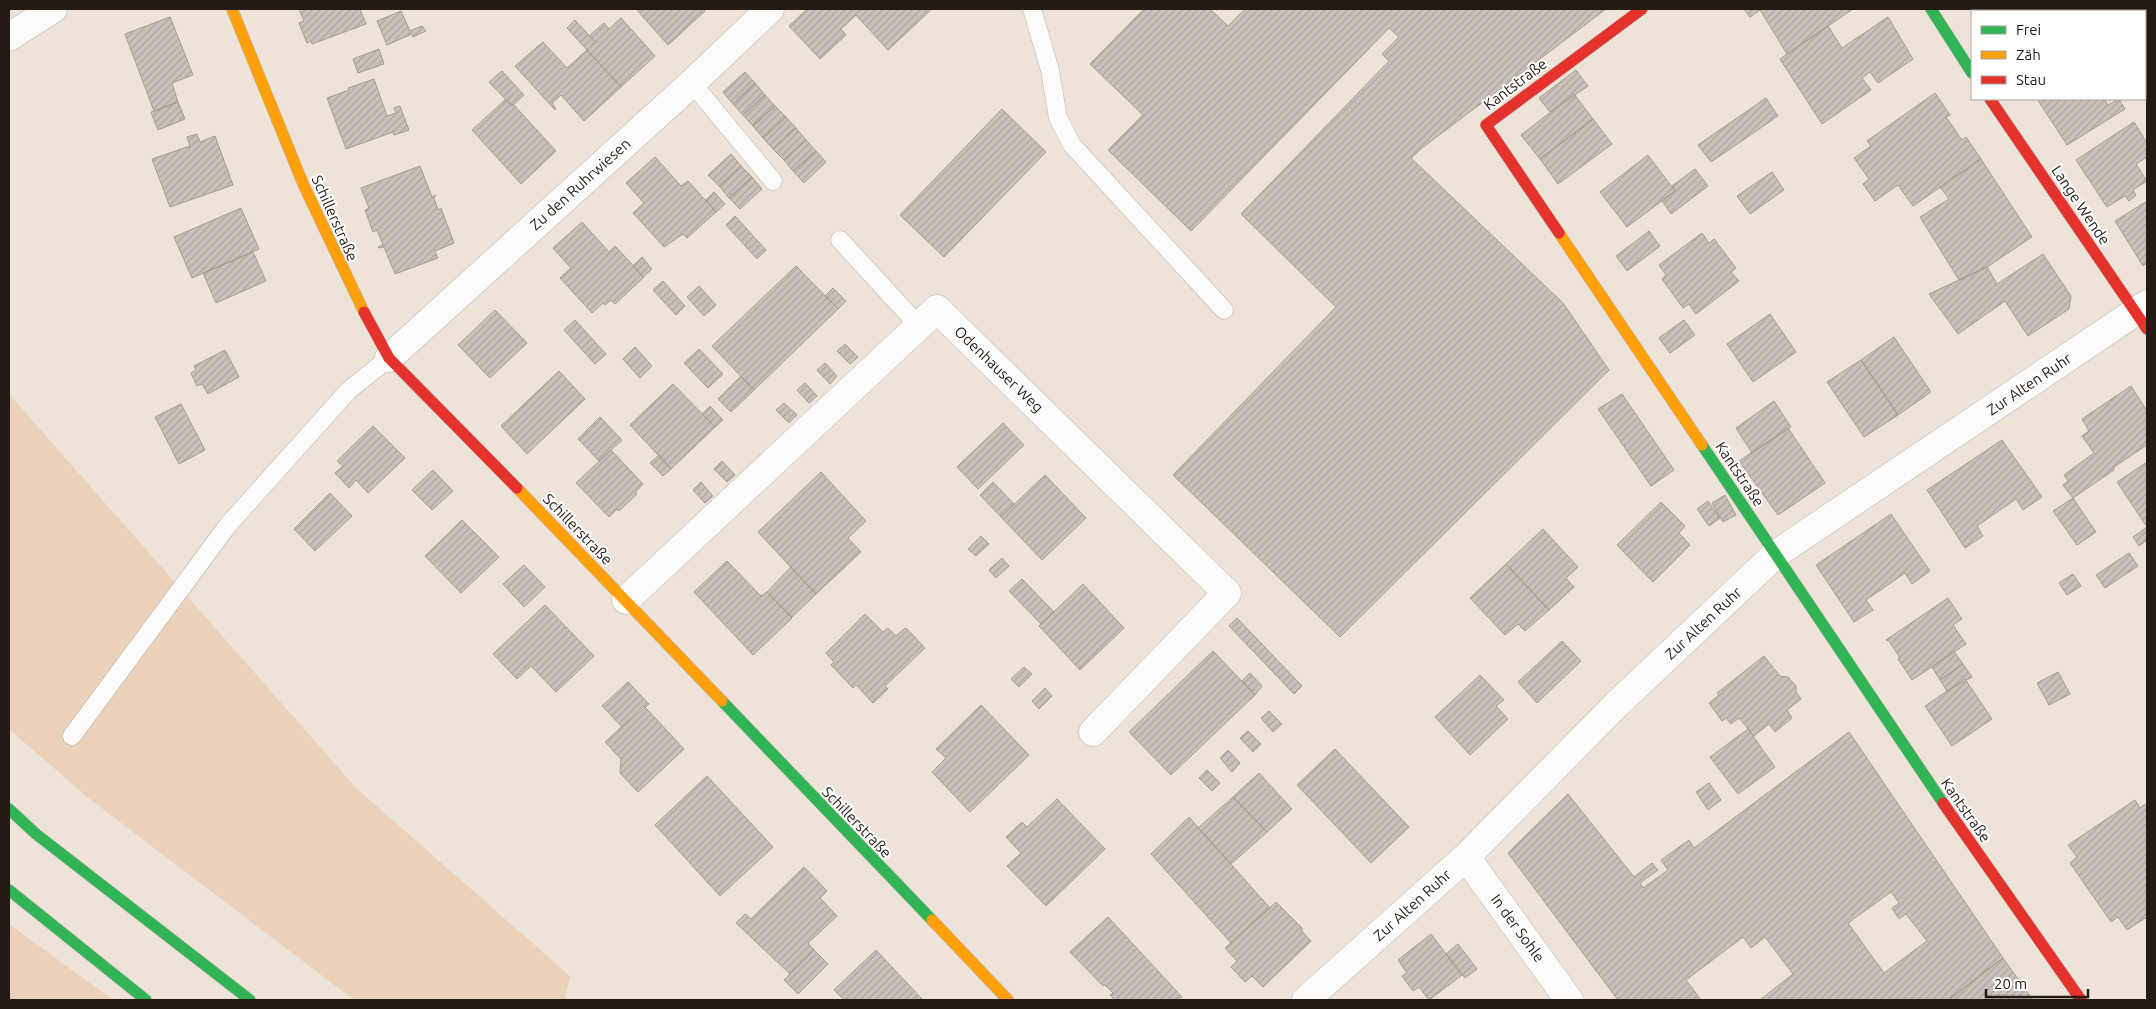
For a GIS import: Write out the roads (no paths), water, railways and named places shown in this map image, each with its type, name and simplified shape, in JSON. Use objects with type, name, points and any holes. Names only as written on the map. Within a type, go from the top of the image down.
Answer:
[{"type":"main road","name":"Schillerstraße","points":[[232,9],[319,222],[361,312],[388,358],[626,600],[1008,1000]]},
{"type":"main road","name":"Kantstraße","points":[[1642,9],[1486,125],[1776,554],[1907,752],[2081,1000]]},
{"type":"main road","points":[[1931,9],[1971,71]]},
{"type":"main road","name":"Lange Wende","points":[[1991,100],[2144,315]]},
{"type":"main road","points":[[9,809],[36,834],[250,1000]]},
{"type":"main road","points":[[9,890],[146,1000]]},
{"type":"street","points":[[9,37],[53,9]]},
{"type":"street","name":"Zu den Ruhrwiesen","points":[[388,358],[692,83],[770,9]]},
{"type":"street","name":"Odenhauser Weg","points":[[626,600],[937,309],[1227,593],[1093,732]]},
{"type":"street","name":"Zur Alten Ruhr","points":[[1306,1000],[1466,857],[1617,704],[1776,554],[2144,315]]},
{"type":"street","name":"In der Sohle","points":[[1466,857],[1570,1000]]},
{"type":"lane","points":[[1032,9],[1050,70],[1058,118],[1072,145],[1224,310]]},
{"type":"lane","points":[[692,83],[773,181]]},
{"type":"lane","points":[[840,240],[919,326]]},
{"type":"lane","points":[[72,736],[228,526],[349,390],[388,358]]}]
